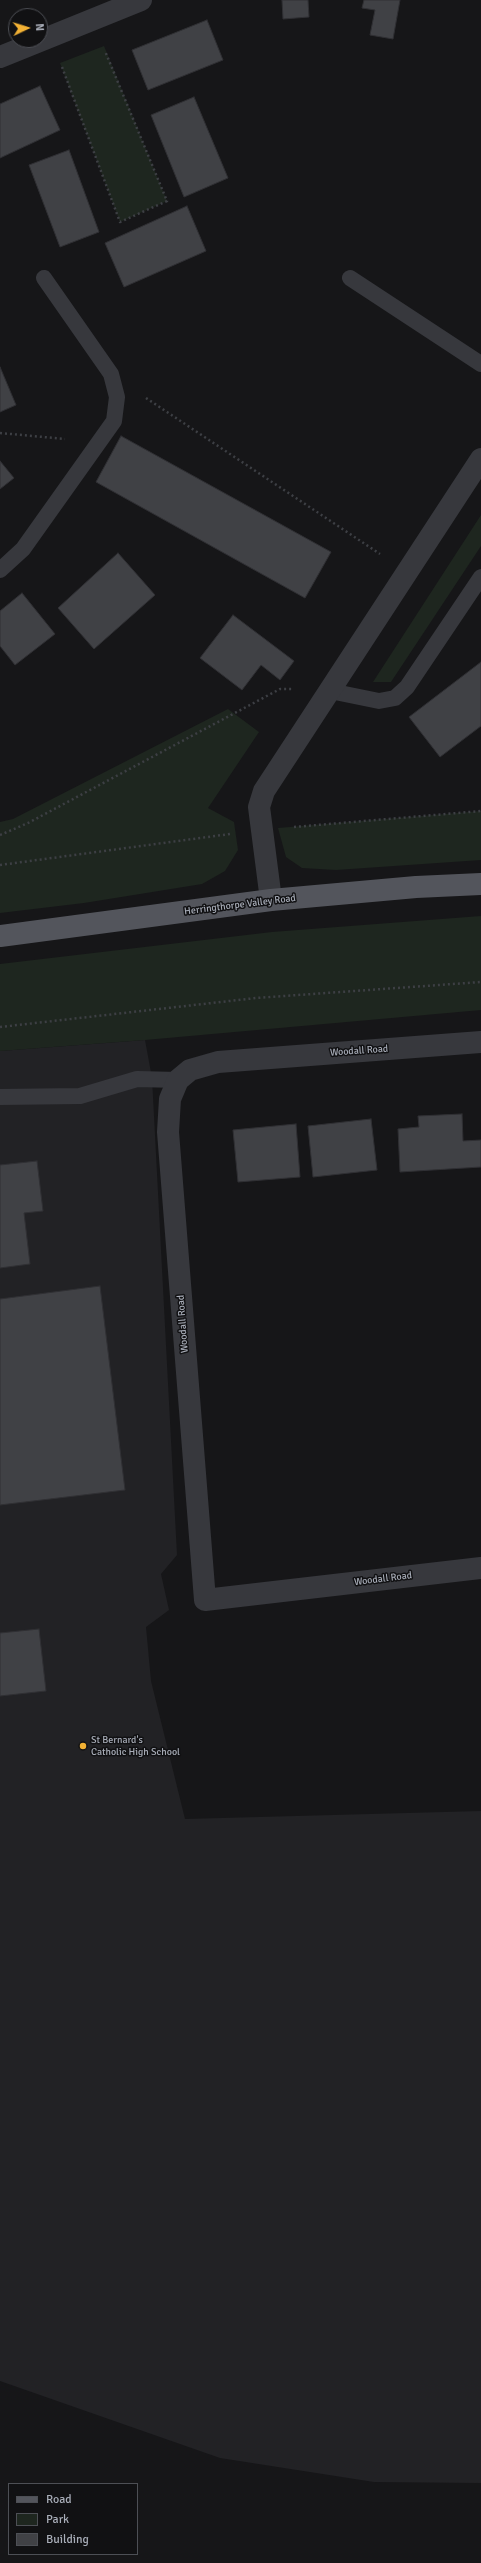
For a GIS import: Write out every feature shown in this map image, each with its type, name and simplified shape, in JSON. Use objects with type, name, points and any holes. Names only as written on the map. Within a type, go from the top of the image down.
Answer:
[{"type":"main road","name":"Herringthorpe Valley Road","points":[[0,936],[271,900],[416,887],[481,884]]},
{"type":"street","points":[[0,57],[141,0]]},
{"type":"street","points":[[271,900],[259,807],[264,791],[481,459]]},
{"type":"street","name":"Woodall Road","points":[[481,1042],[218,1062],[190,1070],[178,1080],[170,1099],[168,1132],[205,1600],[481,1568]]},
{"type":"lane","points":[[0,570],[23,549],[99,445],[114,421],[117,397],[111,374],[44,278]]},
{"type":"lane","points":[[350,278],[481,364]]},
{"type":"lane","points":[[330,691],[379,701],[395,698],[407,687],[481,577]]},
{"type":"lane","points":[[0,1097],[80,1096],[137,1079],[178,1080]]},
{"type":"path","points":[[51,37],[120,222],[167,201],[93,20]]},
{"type":"path","points":[[111,374],[407,573]]},
{"type":"path","points":[[0,434],[78,440],[99,445]]},
{"type":"path","points":[[0,835],[28,824],[280,688],[330,691]]},
{"type":"path","points":[[0,1027],[256,998],[481,982]]},
{"type":"shaded area","name":"St Bernard's Catholic High School","points":[[145,1040],[152,1078],[177,1555],[161,1574],[169,1610],[146,1627],[151,1681],[185,1819],[481,1811],[481,2483],[374,2482],[220,2458],[0,2381],[0,1051]]},
{"type":"green space","points":[[104,46],[167,201],[120,222],[60,63]]},
{"type":"green space","points":[[481,515],[481,546],[391,682],[373,682]]},
{"type":"green space","points":[[228,709],[259,732],[208,808],[234,822],[238,850],[225,871],[202,884],[84,903],[0,913],[0,822],[13,819]]},
{"type":"green space","points":[[481,811],[481,860],[336,870],[302,868],[286,857],[278,828]]},
{"type":"green space","points":[[481,916],[481,1010],[145,1040],[0,1051],[0,964],[272,932]]},
{"type":"building","points":[[282,0],[308,0],[309,17],[283,19]]},
{"type":"building","points":[[364,0],[400,0],[393,39],[370,35],[375,10],[362,8]]},
{"type":"building","points":[[207,20],[223,60],[148,90],[132,50]]},
{"type":"building","points":[[40,86],[60,130],[0,158],[0,104]]},
{"type":"building","points":[[194,97],[228,178],[184,197],[151,115]]},
{"type":"building","points":[[69,150],[99,232],[60,247],[29,165]]},
{"type":"building","points":[[187,206],[206,251],[124,287],[105,243]]},
{"type":"building","points":[[0,367],[16,405],[0,412]]},
{"type":"building","points":[[121,436],[331,552],[305,598],[96,482]]},
{"type":"building","points":[[0,461],[14,478],[0,489]]},
{"type":"building","points":[[118,553],[155,595],[94,649],[58,608]]},
{"type":"building","points":[[22,593],[55,634],[15,665],[0,646],[0,611]]},
{"type":"building","points":[[233,615],[294,661],[280,680],[261,665],[242,690],[200,658]]},
{"type":"building","points":[[481,662],[481,726],[440,757],[409,717]]},
{"type":"building","points":[[462,1114],[463,1141],[481,1140],[481,1167],[400,1172],[398,1129],[419,1127],[418,1116]]},
{"type":"building","points":[[371,1119],[377,1170],[313,1177],[308,1126]]},
{"type":"building","points":[[296,1124],[300,1177],[238,1182],[233,1130]]},
{"type":"building","points":[[37,1161],[43,1211],[24,1213],[30,1264],[0,1268],[0,1165]]},
{"type":"building","points":[[100,1286],[125,1490],[0,1505],[0,1299]]},
{"type":"building","points":[[39,1629],[46,1691],[0,1696],[0,1633]]},
{"type":"place","name":"St Bernard's Catholic High School","points":[[83,1746]]}]
